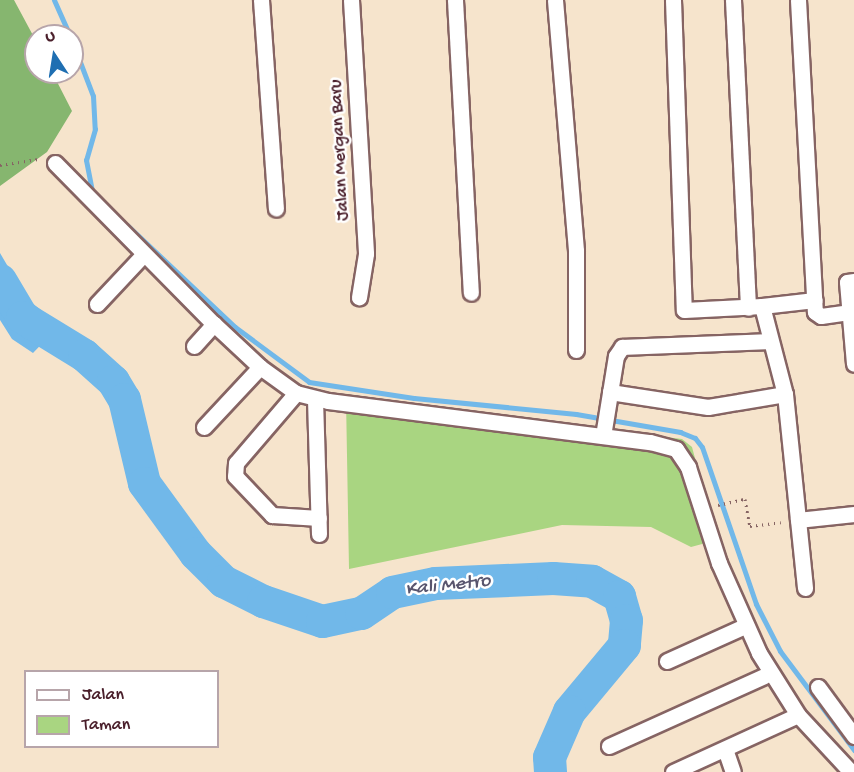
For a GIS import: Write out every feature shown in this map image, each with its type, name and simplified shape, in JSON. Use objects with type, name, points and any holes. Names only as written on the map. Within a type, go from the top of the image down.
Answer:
[{"type":"street","points":[[261,0],[276,208]]},
{"type":"street","name":"Jalan Mergan Baru","points":[[351,0],[366,254],[359,297]]},
{"type":"street","points":[[455,0],[471,293]]},
{"type":"street","points":[[555,0],[576,250],[576,350]]},
{"type":"street","points":[[673,0],[684,310],[755,307],[814,300]]},
{"type":"street","points":[[734,0],[755,307],[770,340],[785,394],[805,588]]},
{"type":"street","points":[[798,0],[814,300],[818,316],[849,312]]},
{"type":"street","points":[[55,163],[143,255],[214,324],[260,367],[296,393],[315,399],[604,432],[650,442],[682,454],[742,627],[764,676],[792,717],[850,772]]},
{"type":"street","points":[[97,304],[143,255]]},
{"type":"street","points":[[854,281],[848,282],[854,364]]},
{"type":"street","points":[[194,346],[214,324]]},
{"type":"street","points":[[604,432],[615,356],[622,347],[770,340]]},
{"type":"street","points":[[204,428],[260,367]]},
{"type":"street","points":[[610,392],[708,407],[785,394]]},
{"type":"street","points":[[296,393],[236,463],[235,476],[272,515],[319,518]]},
{"type":"street","points":[[315,399],[319,534]]},
{"type":"street","points":[[798,520],[854,514]]},
{"type":"street","points":[[667,662],[742,627]]},
{"type":"street","points":[[742,627],[792,717]]},
{"type":"street","points":[[609,746],[764,676]]},
{"type":"street","points":[[818,687],[854,736]]},
{"type":"street","points":[[673,772],[792,717]]},
{"type":"street","points":[[725,749],[733,772]]},
{"type":"path","points":[[0,165],[33,158],[55,163]]},
{"type":"path","points":[[729,502],[745,499],[750,526],[798,520]]},
{"type":"green space","points":[[0,0],[14,0],[27,24],[24,24],[24,84],[58,84],[72,111],[47,152],[0,186]]},
{"type":"green space","points":[[346,399],[682,439],[692,447],[717,540],[691,547],[651,527],[562,525],[349,569]]},
{"type":"water","points":[[0,253],[27,299],[60,325],[33,353],[12,339],[0,320]]},
{"type":"waterway","points":[[54,0],[65,24]]},
{"type":"waterway","points":[[84,72],[93,96],[95,129],[86,160],[92,192]]},
{"type":"waterway","points":[[127,225],[235,327],[309,382],[414,398],[576,414],[680,432],[695,438],[702,447],[756,604],[780,651],[854,750]]},
{"type":"waterway","name":"Kali Metro","points":[[0,280],[22,317],[84,355],[113,381],[124,399],[144,483],[195,553],[223,581],[263,601],[322,621],[361,613],[392,592],[435,583],[553,578],[592,581],[619,596],[626,620],[624,645],[569,711],[549,757],[550,772]]}]
